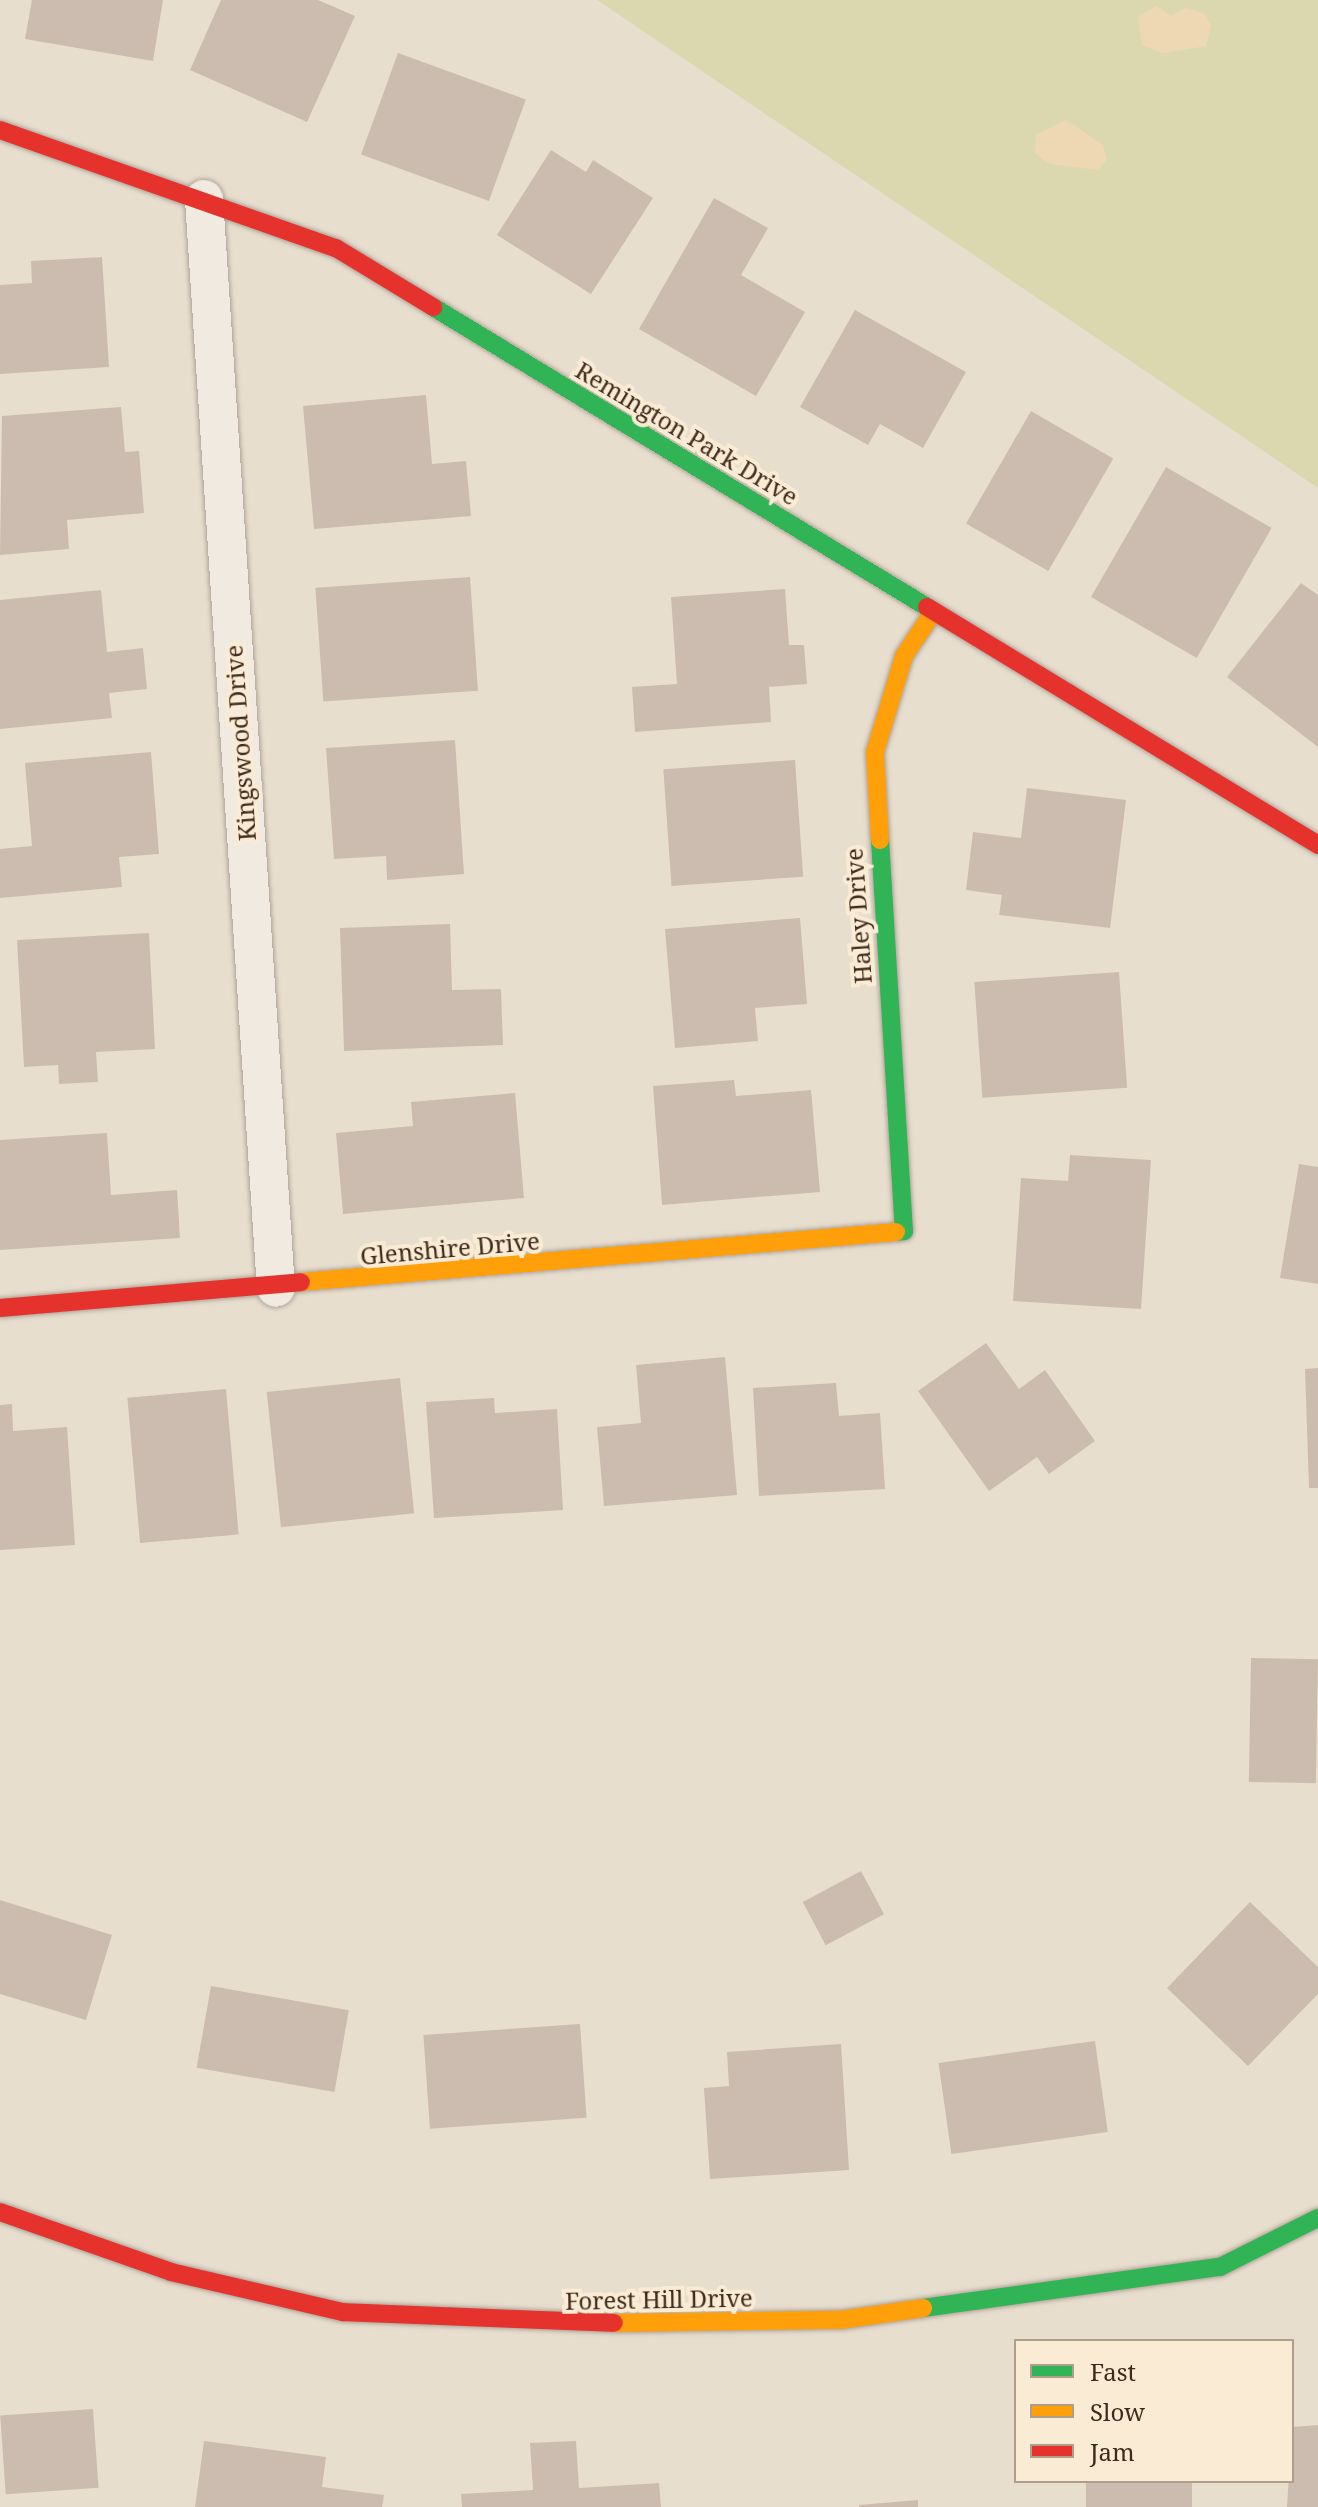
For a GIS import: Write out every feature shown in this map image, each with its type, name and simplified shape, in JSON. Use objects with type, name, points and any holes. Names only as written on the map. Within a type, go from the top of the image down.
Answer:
[{"type":"street","name":"Remington Park Drive","points":[[0,130],[204,199],[336,248],[1318,845]]},
{"type":"street","name":"Kingswood Drive","points":[[204,199],[276,1288]]},
{"type":"street","name":"Haley Drive","points":[[904,1231],[875,752],[904,656],[934,611]]},
{"type":"street","name":"Glenshire Drive","points":[[0,1308],[276,1288],[904,1231]]},
{"type":"street","name":"Forest Hill Drive","points":[[0,2212],[157,2268],[343,2312],[567,2324],[840,2320],[1220,2267],[1318,2218]]},
{"type":"shaded area","points":[[597,0],[1318,0],[1318,488]]},
{"type":"sand","points":[[1157,6],[1171,16],[1186,8],[1204,13],[1211,25],[1206,46],[1163,53],[1142,45],[1138,17]]},
{"type":"sand","points":[[1066,120],[1103,145],[1107,160],[1098,170],[1049,164],[1035,153],[1036,135]]},
{"type":"building","points":[[32,0],[163,0],[153,61],[25,39]]},
{"type":"building","points":[[221,0],[318,0],[355,16],[307,122],[190,70]]},
{"type":"building","points":[[398,53],[526,100],[489,201],[361,154]]},
{"type":"building","points":[[551,150],[586,172],[593,160],[653,198],[591,294],[497,235]]},
{"type":"building","points":[[714,198],[768,228],[741,275],[805,312],[756,396],[639,329]]},
{"type":"building","points":[[102,257],[109,367],[0,374],[0,285],[32,283],[31,261]]},
{"type":"building","points":[[855,310],[966,372],[923,448],[880,424],[868,445],[800,407]]},
{"type":"building","points":[[426,395],[432,464],[466,461],[471,516],[314,529],[303,406]]},
{"type":"building","points":[[121,407],[125,452],[139,451],[144,513],[67,520],[69,549],[0,555],[2,416]]},
{"type":"building","points":[[1031,411],[1113,458],[1048,571],[966,524]]},
{"type":"building","points":[[1166,467],[1272,528],[1197,658],[1091,597]]},
{"type":"building","points":[[470,577],[478,691],[323,702],[315,588]]},
{"type":"building","points":[[1301,583],[1318,595],[1318,747],[1227,677]]},
{"type":"building","points":[[785,589],[789,645],[804,645],[807,684],[769,687],[771,722],[635,732],[632,687],[677,684],[671,597]]},
{"type":"building","points":[[101,590],[107,652],[143,648],[147,689],[109,693],[112,718],[0,729],[0,600]]},
{"type":"building","points":[[455,740],[464,874],[387,880],[386,856],[334,859],[326,748]]},
{"type":"building","points":[[151,752],[159,854],[119,857],[122,887],[0,898],[0,849],[32,846],[25,763]]},
{"type":"building","points":[[795,760],[803,877],[671,886],[663,769]]},
{"type":"building","points":[[1027,788],[1126,800],[1110,928],[999,915],[1002,895],[966,890],[973,832],[1021,838]]},
{"type":"building","points":[[800,918],[807,1004],[755,1008],[758,1041],[675,1048],[665,929]]},
{"type":"building","points":[[450,924],[452,990],[501,989],[503,1045],[344,1051],[340,928]]},
{"type":"building","points":[[149,933],[155,1049],[96,1052],[98,1082],[59,1084],[58,1065],[24,1067],[17,940]]},
{"type":"building","points":[[1119,972],[1127,1088],[982,1098],[974,982]]},
{"type":"building","points":[[734,1080],[736,1096],[811,1090],[820,1192],[662,1205],[653,1086]]},
{"type":"building","points":[[515,1093],[524,1198],[343,1214],[336,1133],[413,1126],[411,1102]]},
{"type":"building","points":[[107,1133],[111,1195],[177,1190],[180,1238],[0,1250],[0,1140]]},
{"type":"building","points":[[1070,1155],[1151,1160],[1141,1309],[1013,1301],[1021,1178],[1068,1181]]},
{"type":"building","points":[[1299,1164],[1318,1167],[1318,1284],[1280,1278]]},
{"type":"building","points":[[986,1343],[1019,1389],[1045,1370],[1095,1441],[1049,1474],[1037,1457],[989,1491],[918,1391]]},
{"type":"building","points":[[725,1357],[737,1495],[604,1506],[597,1427],[641,1423],[636,1365]]},
{"type":"building","points":[[1318,1368],[1318,1488],[1309,1488],[1305,1369]]},
{"type":"building","points":[[400,1378],[414,1513],[281,1527],[267,1392]]},
{"type":"building","points":[[836,1383],[839,1416],[880,1413],[885,1489],[759,1496],[753,1388]]},
{"type":"building","points":[[226,1389],[239,1534],[140,1543],[127,1398]]},
{"type":"building","points":[[494,1398],[495,1413],[557,1409],[563,1510],[434,1518],[426,1402]]},
{"type":"building","points":[[12,1404],[13,1431],[67,1427],[75,1545],[0,1550],[0,1405]]},
{"type":"building","points":[[1251,1658],[1318,1659],[1316,1783],[1249,1782]]},
{"type":"building","points":[[861,1871],[884,1914],[826,1945],[803,1902]]},
{"type":"building","points":[[0,1900],[112,1935],[86,2020],[0,1994]]},
{"type":"building","points":[[1250,1902],[1318,1967],[1318,1994],[1248,2066],[1167,1988]]},
{"type":"building","points":[[211,1986],[349,2010],[334,2092],[197,2068]]},
{"type":"building","points":[[580,2024],[587,2118],[430,2129],[423,2035]]},
{"type":"building","points":[[1095,2041],[1108,2132],[951,2154],[939,2063]]},
{"type":"building","points":[[841,2044],[849,2170],[710,2179],[704,2088],[729,2086],[727,2052]]},
{"type":"building","points":[[93,2409],[99,2488],[6,2494],[0,2415]]},
{"type":"building","points":[[1318,2425],[1318,2507],[1287,2507],[1288,2483],[1294,2483],[1294,2427]]},
{"type":"building","points":[[204,2441],[326,2457],[322,2487],[384,2495],[382,2507],[195,2507]]},
{"type":"building","points":[[576,2441],[579,2488],[659,2483],[661,2507],[462,2507],[461,2494],[533,2490],[530,2443]]},
{"type":"building","points":[[1086,2483],[1192,2483],[1192,2507],[1086,2507]]},
{"type":"building","points":[[918,2500],[918,2507],[859,2507],[859,2505]]},
{"type":"traffic: fast","points":[[433,307],[927,607]]},
{"type":"traffic: fast","points":[[880,840],[904,1231],[896,1232]]},
{"type":"traffic: fast","points":[[923,2308],[1220,2267],[1318,2218]]},
{"type":"traffic: slow","points":[[880,840],[875,752],[904,656],[934,611]]},
{"type":"traffic: slow","points":[[301,1282],[896,1232]]},
{"type":"traffic: slow","points":[[614,2323],[840,2320],[923,2308]]},
{"type":"traffic: jam","points":[[0,130],[336,248],[433,307]]},
{"type":"traffic: jam","points":[[927,607],[1318,845]]},
{"type":"traffic: jam","points":[[0,1308],[301,1282]]},
{"type":"traffic: jam","points":[[0,2212],[171,2272],[343,2312],[614,2323]]}]
